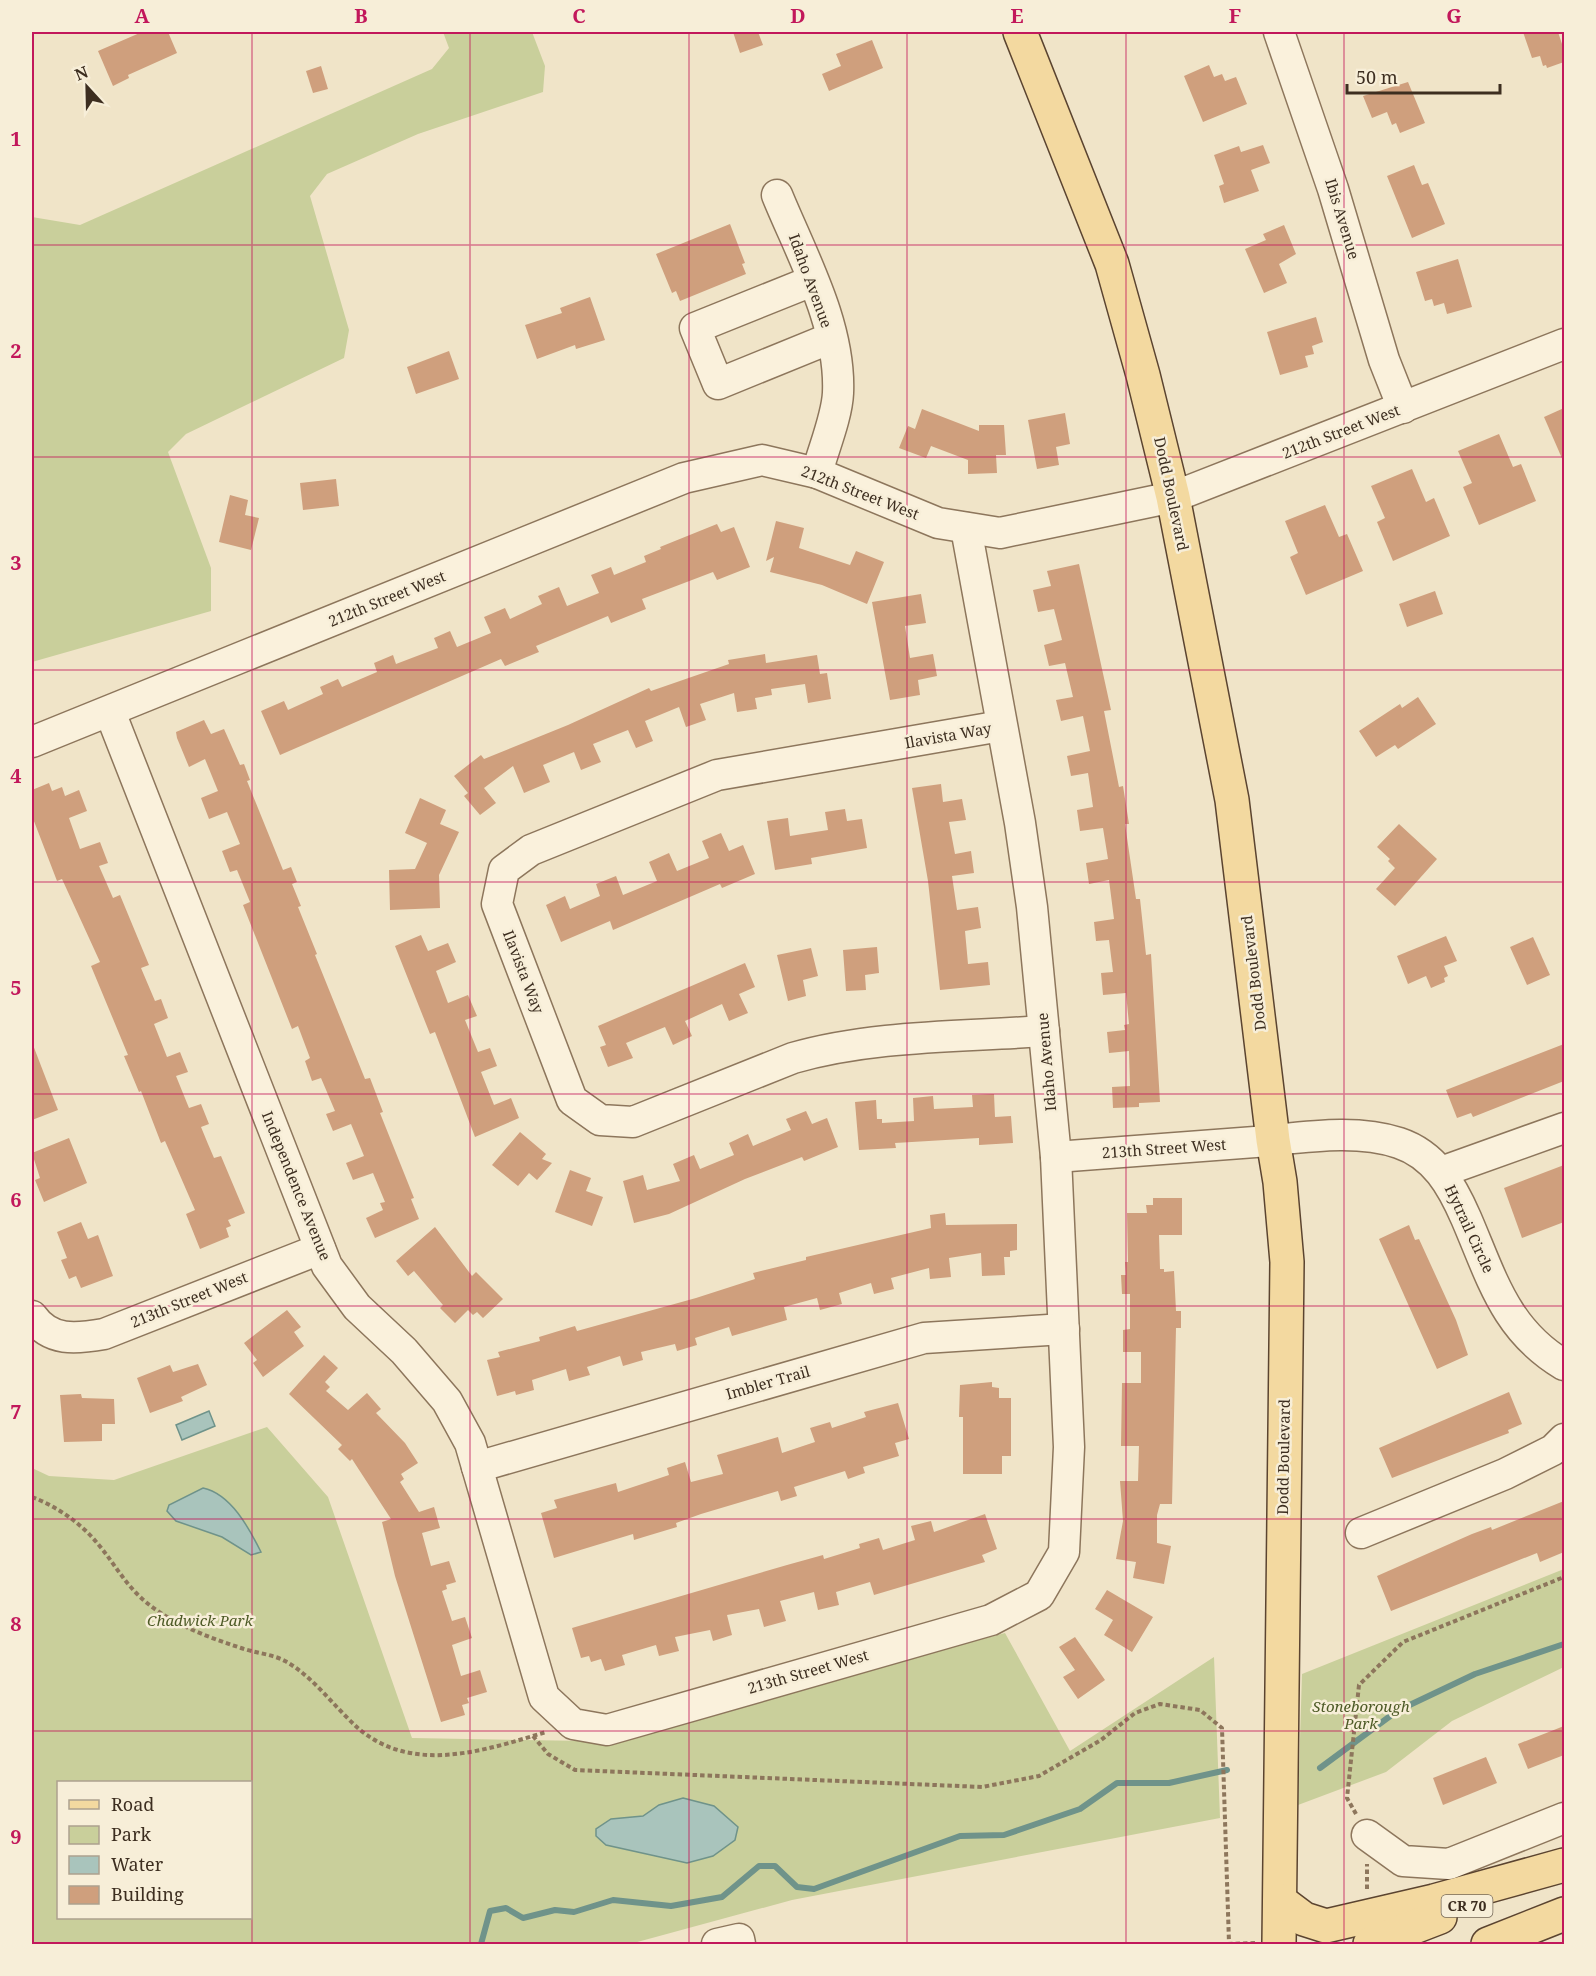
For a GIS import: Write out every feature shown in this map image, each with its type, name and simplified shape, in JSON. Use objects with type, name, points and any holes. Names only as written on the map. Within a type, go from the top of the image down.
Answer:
[{"type":"main road","name":"Dodd Boulevard","points":[[1020,32],[1112,264],[1143,375],[1173,497],[1232,800],[1280,1182],[1287,1262],[1279,1944]]},
{"type":"main road","points":[[1280,1901],[1304,1919],[1326,1926],[1434,1901],[1564,1866]]},
{"type":"main road","name":"CR 70","points":[[1370,1944],[1564,1866]]},
{"type":"main road","points":[[1488,1944],[1564,1914]]},
{"type":"street","name":"Ibis Avenue","points":[[1279,32],[1333,189],[1384,360],[1403,408]]},
{"type":"street","name":"Idaho Avenue","points":[[777,195],[812,281],[836,357],[838,394],[817,473]]},
{"type":"street","points":[[812,281],[695,328],[718,384],[831,338]]},
{"type":"street","name":"212th Street West","points":[[32,742],[684,478],[762,460],[817,473],[938,523],[1000,533],[1173,497],[1564,344]]},
{"type":"street","name":"Idaho Avenue","points":[[966,528],[1020,823],[1032,907],[1056,1157],[1069,1447],[1064,1552],[1039,1596]]},
{"type":"street","name":"Independence Avenue","points":[[110,712],[327,1266],[357,1308],[404,1351],[447,1401],[470,1443],[544,1697],[573,1724]]},
{"type":"street","name":"Ilavista Way","points":[[1001,726],[717,775],[531,850],[504,870],[497,904],[572,1100],[600,1120],[633,1122],[793,1058],[814,1052],[881,1042],[1044,1031]]},
{"type":"street","points":[[1441,1172],[1564,1128]]},
{"type":"street","name":"Hytrail Circle","points":[[1273,1140],[1318,1136],[1367,1136],[1400,1143],[1431,1161],[1455,1192],[1508,1311],[1521,1331],[1544,1353],[1564,1365]]},
{"type":"street","name":"213th Street West","points":[[1056,1157],[1273,1140]]},
{"type":"street","name":"213th Street West","points":[[32,1316],[56,1336],[76,1339],[104,1334],[320,1249]]},
{"type":"street","name":"Imbler Trail","points":[[477,1467],[924,1338],[1064,1329]]},
{"type":"street","points":[[1361,1533],[1505,1474],[1553,1450],[1564,1439]]},
{"type":"street","name":"213th Street West","points":[[573,1724],[606,1730],[991,1620],[1039,1596]]},
{"type":"street","points":[[1367,1835],[1403,1861],[1449,1864],[1564,1818]]},
{"type":"street","points":[[717,1944],[739,1939],[740,1944]]},
{"type":"path","points":[[32,1497],[47,1502],[74,1521],[98,1544],[118,1575],[147,1603],[181,1626],[285,1661],[320,1690],[360,1730],[385,1745],[413,1754],[449,1755],[482,1751],[573,1724]]},
{"type":"path","points":[[1347,1798],[1359,1685],[1403,1641],[1564,1577]]},
{"type":"path","points":[[533,1736],[548,1754],[575,1770],[841,1784],[982,1787],[1039,1776],[1101,1740],[1135,1713],[1160,1704],[1200,1710],[1222,1728],[1229,1943]]},
{"type":"green space","points":[[443,32],[532,32],[545,66],[543,92],[418,134],[327,174],[310,196],[349,330],[344,358],[186,434],[168,452],[211,568],[211,611],[32,662],[32,217],[80,225],[432,69],[449,48]]},
{"type":"green space","name":"Chadwick Park","points":[[267,1427],[328,1497],[412,1738],[588,1741],[1005,1633],[1070,1751],[1214,1657],[1220,1818],[792,1900],[630,1944],[32,1944],[32,1468],[49,1476],[114,1480]]},
{"type":"green space","name":"Stoneborough Park","points":[[1564,1569],[1564,1667],[1452,1721],[1386,1772],[1298,1805],[1302,1674]]},
{"type":"water","points":[[209,1411],[215,1426],[182,1440],[176,1425]]},
{"type":"water","points":[[203,1488],[222,1497],[238,1513],[261,1552],[251,1555],[222,1537],[176,1521],[167,1511],[169,1505]]},
{"type":"water","points":[[683,1798],[714,1806],[738,1827],[735,1840],[713,1856],[687,1863],[606,1845],[596,1836],[596,1829],[611,1819],[643,1816],[659,1805]]},
{"type":"building","points":[[142,32],[168,32],[177,53],[128,75],[129,78],[113,86],[98,51]]},
{"type":"building","points":[[733,32],[758,32],[763,45],[740,53]]},
{"type":"building","points":[[1523,32],[1558,32],[1564,50],[1564,62],[1547,68],[1546,65],[1543,66],[1540,56],[1532,58]]},
{"type":"building","points":[[872,40],[883,68],[829,91],[822,74],[841,66],[836,54]]},
{"type":"building","points":[[1209,65],[1214,77],[1222,74],[1225,81],[1236,77],[1247,104],[1203,122],[1184,76]]},
{"type":"building","points":[[321,66],[328,89],[313,93],[306,71]]},
{"type":"building","points":[[1408,82],[1425,123],[1400,133],[1396,123],[1392,125],[1387,112],[1372,118],[1363,96]]},
{"type":"building","points":[[1263,145],[1270,163],[1251,170],[1259,191],[1224,203],[1219,186],[1224,184],[1214,155],[1239,146],[1241,152]]},
{"type":"building","points":[[1414,165],[1422,185],[1428,183],[1445,224],[1412,238],[1387,176]]},
{"type":"building","points":[[730,224],[745,263],[742,264],[746,274],[680,301],[676,291],[672,293],[656,254]]},
{"type":"building","points":[[1284,225],[1296,254],[1279,264],[1287,283],[1264,293],[1245,249],[1266,240],[1263,234]]},
{"type":"building","points":[[1458,259],[1472,307],[1447,314],[1444,303],[1434,306],[1432,299],[1425,301],[1416,272]]},
{"type":"building","points":[[590,297],[605,340],[576,349],[575,345],[537,359],[525,325],[562,313],[560,308]]},
{"type":"building","points":[[1316,317],[1323,342],[1312,346],[1314,354],[1305,356],[1308,367],[1280,375],[1267,332]]},
{"type":"building","points":[[449,351],[459,379],[416,394],[407,367]]},
{"type":"building","points":[[1564,408],[1564,463],[1544,417]]},
{"type":"building","points":[[922,409],[979,431],[979,425],[1004,425],[1006,455],[996,455],[997,473],[968,474],[968,460],[931,446],[926,458],[899,448],[908,426],[915,429]]},
{"type":"building","points":[[1065,413],[1070,444],[1056,447],[1059,465],[1037,469],[1028,420]]},
{"type":"building","points":[[1499,434],[1513,467],[1521,464],[1536,501],[1479,525],[1463,487],[1472,483],[1458,451]]},
{"type":"building","points":[[1412,469],[1426,502],[1434,498],[1450,536],[1393,561],[1377,522],[1385,518],[1371,486]]},
{"type":"building","points":[[336,479],[339,506],[303,510],[300,483]]},
{"type":"building","points":[[230,495],[248,500],[245,515],[259,518],[251,550],[219,542]]},
{"type":"building","points":[[1325,505],[1339,537],[1347,534],[1363,571],[1306,595],[1290,557],[1298,553],[1285,521]]},
{"type":"building","points":[[776,521],[804,528],[799,548],[850,565],[856,551],[884,562],[867,604],[822,585],[770,572],[774,557],[766,561]]},
{"type":"building","points":[[717,524],[721,532],[734,527],[750,567],[717,580],[713,572],[642,599],[646,609],[611,623],[608,616],[536,646],[539,652],[505,666],[501,659],[280,755],[261,711],[284,701],[288,710],[323,694],[320,687],[338,679],[342,687],[377,672],[374,663],[393,655],[396,664],[438,648],[434,638],[450,631],[457,647],[491,633],[484,617],[505,608],[510,619],[542,604],[538,596],[559,587],[567,606],[599,593],[591,575],[611,567],[614,575],[646,562],[644,556],[661,549],[660,547]]},
{"type":"building","points":[[1079,564],[1111,710],[1104,711],[1119,787],[1123,786],[1129,824],[1125,824],[1136,899],[1140,899],[1146,955],[1151,954],[1160,1102],[1139,1103],[1139,1107],[1113,1108],[1112,1087],[1130,1086],[1129,1051],[1109,1053],[1107,1032],[1125,1030],[1124,1025],[1129,1024],[1126,993],[1103,995],[1101,973],[1113,972],[1109,940],[1096,941],[1094,922],[1114,919],[1109,880],[1089,884],[1086,863],[1108,859],[1103,828],[1080,831],[1077,810],[1093,807],[1088,773],[1071,776],[1067,756],[1090,751],[1083,716],[1061,721],[1056,700],[1073,697],[1065,663],[1049,666],[1044,645],[1062,640],[1054,609],[1038,612],[1033,590],[1051,586],[1047,571]]},
{"type":"building","points":[[1435,591],[1443,614],[1407,627],[1399,604]]},
{"type":"building","points":[[921,594],[926,623],[905,626],[910,658],[933,654],[937,676],[918,680],[920,695],[890,700],[872,602]]},
{"type":"building","points":[[765,654],[766,663],[817,655],[820,674],[827,673],[831,699],[808,703],[805,684],[771,689],[772,695],[755,698],[757,709],[737,712],[734,693],[700,704],[706,720],[686,727],[679,707],[645,721],[653,741],[636,748],[628,730],[593,744],[601,762],[581,770],[574,752],[543,765],[550,782],[524,793],[513,766],[484,788],[496,803],[480,815],[464,796],[468,793],[454,776],[481,755],[484,759],[568,725],[649,688],[651,691],[729,664],[728,660]]},
{"type":"building","points":[[1418,697],[1436,724],[1398,749],[1395,745],[1376,757],[1359,731],[1400,704],[1402,708]]},
{"type":"building","points":[[204,720],[211,734],[224,729],[240,765],[244,764],[250,780],[247,781],[283,870],[291,867],[297,882],[292,884],[301,906],[298,907],[317,954],[315,955],[365,1079],[370,1078],[383,1112],[380,1113],[414,1198],[411,1199],[419,1219],[375,1238],[366,1218],[383,1210],[380,1203],[385,1202],[373,1173],[353,1180],[346,1163],[364,1156],[351,1124],[333,1131],[326,1114],[335,1111],[321,1078],[312,1081],[305,1061],[310,1058],[298,1026],[292,1029],[243,905],[250,902],[237,870],[230,872],[222,851],[240,844],[227,812],[209,819],[201,798],[218,791],[205,759],[189,767],[177,738],[176,732]]},
{"type":"building","points":[[49,783],[52,791],[62,787],[65,796],[79,790],[87,811],[69,818],[80,849],[100,842],[108,863],[99,866],[113,898],[120,895],[149,965],[141,968],[155,1001],[161,999],[168,1018],[154,1024],[167,1057],[180,1052],[188,1072],[176,1076],[189,1108],[201,1104],[209,1124],[201,1127],[214,1158],[221,1156],[245,1213],[228,1220],[231,1226],[226,1228],[229,1237],[200,1249],[186,1214],[195,1210],[165,1141],[161,1143],[141,1091],[139,1092],[124,1056],[128,1055],[91,966],[100,962],[62,879],[57,881],[32,816],[32,790]]},
{"type":"building","points":[[941,784],[943,802],[962,799],[966,820],[949,822],[955,854],[971,851],[974,873],[952,876],[957,910],[978,907],[981,928],[965,931],[968,964],[988,962],[990,985],[940,990],[928,881],[912,788]]},
{"type":"building","points":[[420,798],[446,810],[440,824],[459,832],[439,875],[440,908],[390,910],[389,870],[415,869],[427,843],[405,833]]},
{"type":"building","points":[[845,809],[847,821],[862,819],[867,848],[811,858],[812,864],[775,870],[767,821],[788,818],[790,836],[828,830],[825,812]]},
{"type":"building","points":[[1399,824],[1437,859],[1395,906],[1376,889],[1395,868],[1388,861],[1390,859],[1377,847]]},
{"type":"building","points":[[721,833],[729,851],[743,845],[755,874],[722,888],[720,884],[613,930],[610,921],[561,942],[546,905],[565,896],[570,909],[600,896],[596,884],[616,876],[623,895],[657,881],[649,862],[669,853],[677,871],[709,858],[702,841]]},
{"type":"building","points":[[421,935],[428,951],[448,943],[456,962],[436,971],[448,1003],[468,995],[477,1016],[465,1020],[478,1052],[490,1048],[497,1066],[481,1072],[494,1105],[511,1098],[519,1118],[475,1137],[435,1032],[430,1034],[395,946]]},
{"type":"building","points":[[1446,936],[1457,961],[1444,966],[1448,976],[1444,978],[1445,982],[1431,988],[1426,976],[1408,984],[1397,956]]},
{"type":"building","points":[[1533,937],[1550,975],[1527,985],[1510,947]]},
{"type":"building","points":[[877,947],[879,973],[865,975],[866,990],[846,991],[843,950]]},
{"type":"building","points":[[811,948],[818,976],[803,980],[806,996],[788,1001],[777,955]]},
{"type":"building","points":[[745,963],[755,987],[739,994],[748,1013],[729,1021],[722,1004],[685,1021],[692,1036],[673,1045],[665,1027],[626,1043],[633,1058],[608,1067],[600,1047],[606,1045],[598,1026]]},
{"type":"building","points":[[1564,1044],[1564,1081],[1473,1117],[1471,1113],[1457,1118],[1446,1090]]},
{"type":"building","points":[[32,1045],[58,1110],[32,1120]]},
{"type":"building","points":[[994,1094],[995,1117],[1011,1116],[1013,1143],[979,1145],[979,1138],[895,1143],[896,1148],[859,1150],[855,1102],[876,1100],[877,1119],[882,1119],[882,1123],[914,1121],[913,1098],[933,1096],[934,1109],[973,1107],[972,1095]]},
{"type":"building","points":[[806,1111],[812,1124],[827,1118],[838,1147],[804,1161],[802,1157],[745,1179],[669,1214],[634,1223],[623,1181],[643,1175],[647,1190],[680,1181],[673,1164],[694,1155],[700,1169],[734,1155],[729,1143],[748,1134],[753,1146],[791,1130],[786,1119]]},
{"type":"building","points":[[520,1132],[546,1154],[542,1159],[552,1163],[537,1180],[529,1173],[518,1186],[492,1165]]},
{"type":"building","points":[[69,1138],[87,1183],[44,1202],[35,1180],[40,1178],[32,1153]]},
{"type":"building","points":[[1564,1165],[1564,1222],[1522,1238],[1504,1188]]},
{"type":"building","points":[[570,1170],[591,1178],[586,1191],[603,1197],[592,1226],[555,1212]]},
{"type":"building","points":[[1153,1198],[1182,1198],[1182,1235],[1159,1235],[1160,1269],[1164,1269],[1164,1272],[1174,1271],[1176,1311],[1181,1311],[1181,1328],[1176,1328],[1172,1504],[1160,1504],[1157,1515],[1157,1543],[1171,1546],[1164,1584],[1133,1578],[1136,1562],[1116,1559],[1123,1521],[1120,1481],[1138,1481],[1139,1446],[1121,1446],[1122,1383],[1141,1383],[1141,1352],[1123,1352],[1123,1330],[1130,1329],[1130,1294],[1122,1294],[1121,1275],[1126,1275],[1125,1262],[1128,1262],[1127,1213],[1147,1213],[1146,1205],[1153,1205]]},
{"type":"building","points":[[945,1213],[946,1225],[1017,1224],[1017,1250],[1010,1251],[1010,1257],[1004,1257],[1005,1275],[982,1276],[981,1253],[949,1258],[951,1277],[930,1279],[929,1268],[891,1278],[894,1289],[874,1294],[871,1283],[839,1293],[842,1304],[820,1310],[817,1298],[784,1307],[787,1320],[732,1336],[729,1327],[695,1338],[697,1345],[677,1351],[675,1344],[641,1352],[643,1360],[623,1366],[620,1356],[587,1367],[590,1375],[569,1381],[566,1369],[532,1380],[534,1390],[516,1395],[515,1391],[497,1396],[487,1360],[500,1357],[498,1352],[540,1341],[539,1337],[575,1326],[577,1331],[696,1298],[755,1279],[753,1273],[806,1260],[806,1257],[931,1228],[930,1215]]},
{"type":"building","points":[[81,1222],[88,1239],[98,1235],[113,1276],[81,1288],[76,1276],[69,1279],[61,1260],[67,1258],[57,1232]]},
{"type":"building","points":[[1409,1225],[1415,1240],[1419,1239],[1456,1320],[1468,1355],[1437,1369],[1379,1239]]},
{"type":"building","points":[[435,1227],[472,1276],[476,1272],[503,1299],[483,1318],[477,1312],[473,1315],[468,1310],[455,1323],[440,1308],[443,1305],[414,1271],[408,1276],[396,1261]]},
{"type":"building","points":[[287,1310],[301,1327],[294,1332],[304,1346],[263,1377],[253,1363],[257,1360],[244,1343]]},
{"type":"building","points":[[324,1355],[338,1368],[325,1382],[330,1387],[326,1391],[348,1410],[367,1393],[381,1409],[376,1413],[405,1443],[418,1463],[401,1474],[404,1479],[400,1482],[419,1512],[434,1507],[440,1528],[422,1533],[431,1566],[449,1561],[456,1582],[446,1585],[447,1589],[442,1591],[452,1621],[465,1617],[472,1638],[452,1645],[461,1676],[480,1670],[487,1692],[467,1698],[469,1703],[462,1705],[465,1715],[441,1722],[395,1576],[382,1522],[391,1519],[352,1459],[350,1461],[338,1449],[342,1445],[289,1394]]},
{"type":"building","points":[[198,1364],[207,1385],[181,1397],[183,1401],[150,1413],[137,1378],[170,1365],[173,1372]]},
{"type":"building","points":[[992,1382],[992,1387],[999,1388],[999,1398],[1011,1398],[1011,1456],[1002,1456],[1002,1474],[963,1474],[963,1417],[959,1417],[960,1385]]},
{"type":"building","points":[[1509,1392],[1522,1424],[1508,1430],[1509,1433],[1392,1478],[1379,1448]]},
{"type":"building","points":[[81,1394],[82,1398],[114,1399],[115,1424],[102,1424],[102,1441],[64,1442],[60,1395]]},
{"type":"building","points":[[898,1403],[909,1439],[895,1443],[899,1456],[863,1467],[865,1473],[848,1479],[845,1471],[794,1487],[797,1496],[781,1501],[778,1491],[701,1514],[676,1523],[677,1527],[634,1540],[633,1534],[554,1558],[541,1513],[557,1508],[554,1500],[616,1483],[618,1492],[669,1475],[667,1468],[685,1462],[691,1482],[723,1474],[717,1455],[778,1437],[782,1453],[815,1442],[810,1428],[830,1422],[832,1428],[866,1417],[864,1412]]},
{"type":"building","points":[[1564,1501],[1564,1552],[1540,1562],[1537,1553],[1391,1611],[1377,1576],[1472,1534],[1491,1527],[1492,1530]]},
{"type":"building","points":[[985,1514],[997,1549],[982,1555],[985,1562],[874,1595],[870,1582],[836,1592],[839,1605],[818,1610],[814,1592],[780,1601],[786,1621],[764,1627],[759,1609],[727,1615],[732,1635],[713,1641],[710,1630],[675,1637],[679,1651],[659,1656],[656,1645],[622,1655],[625,1665],[605,1671],[601,1659],[591,1662],[589,1656],[581,1658],[572,1628],[823,1555],[824,1559],[860,1548],[859,1544],[879,1538],[883,1550],[915,1540],[911,1526],[931,1521],[934,1532]]},
{"type":"building","points":[[1107,1590],[1153,1617],[1132,1652],[1104,1635],[1113,1620],[1095,1609]]},
{"type":"building","points":[[1075,1637],[1105,1680],[1078,1699],[1063,1677],[1075,1670],[1059,1647]]},
{"type":"building","points":[[1564,1726],[1564,1755],[1528,1769],[1518,1744]]},
{"type":"building","points":[[1486,1757],[1497,1783],[1443,1805],[1433,1778]]},
{"type":"waterway","points":[[1320,1768],[1397,1711],[1475,1674],[1564,1644]]},
{"type":"waterway","points":[[481,1944],[490,1911],[506,1908],[523,1918],[555,1910],[574,1912],[613,1900],[671,1906],[722,1897],[759,1866],[775,1866],[797,1887],[814,1889],[960,1836],[1004,1835],[1080,1809],[1117,1783],[1169,1783],[1227,1770]]}]
